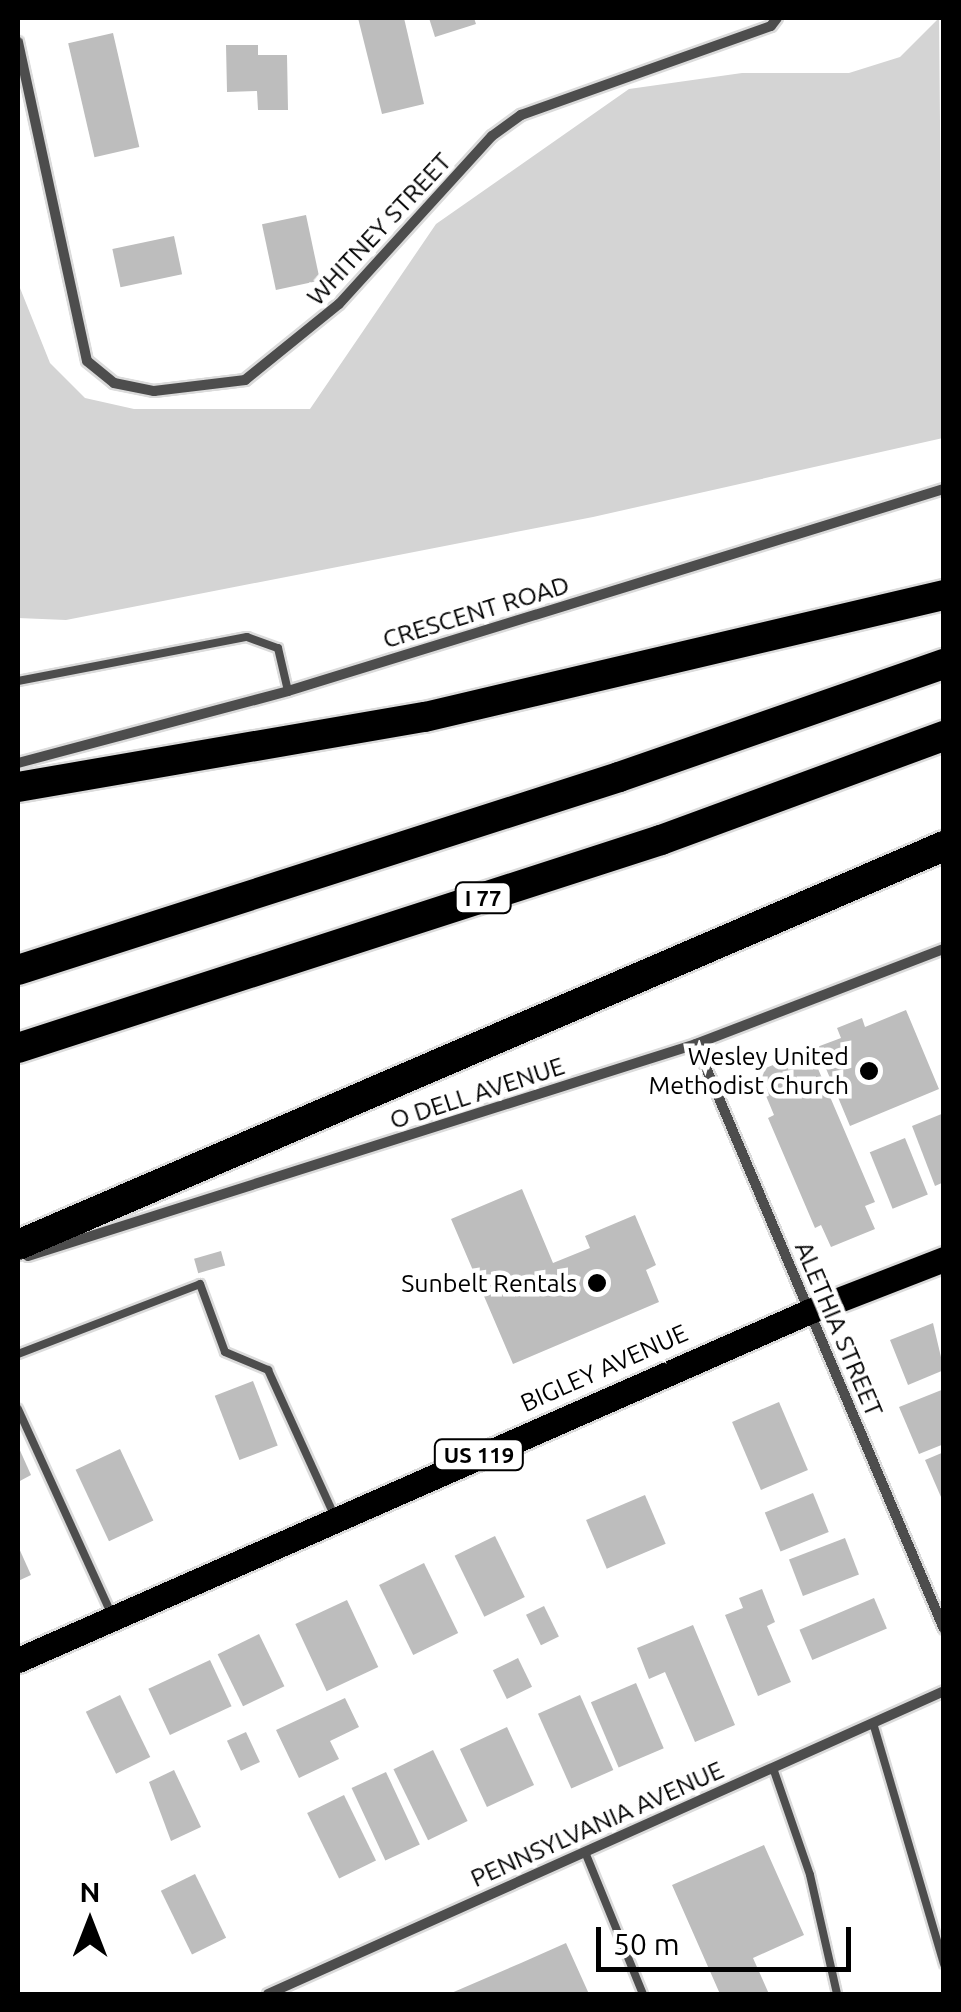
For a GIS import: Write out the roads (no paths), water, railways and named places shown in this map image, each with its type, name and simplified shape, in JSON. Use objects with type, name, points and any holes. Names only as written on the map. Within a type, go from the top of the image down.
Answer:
[{"type":"highway","points":[[18,788],[425,717],[944,595]]},
{"type":"highway","points":[[18,970],[619,777],[944,664]]},
{"type":"highway","name":"I 77","points":[[18,1048],[661,840],[944,736]]},
{"type":"highway","points":[[18,1245],[944,846]]},
{"type":"main road","name":"BIGLEY AVENUE","points":[[18,1660],[810,1311],[944,1259]]},
{"type":"street","name":"WHITNEY STREET","points":[[18,42],[87,361],[114,382],[154,390],[245,380],[339,304],[492,136],[522,116],[771,26],[777,18]]},
{"type":"street","name":"CRESCENT ROAD","points":[[18,763],[288,691],[944,489]]},
{"type":"street","name":"O DELL AVENUE","points":[[18,1259],[696,1044],[944,949]]},
{"type":"street","name":"ALETHIA STREET","points":[[696,1044],[944,1629]]},
{"type":"street","name":"PENNSYLVANIA AVENUE","points":[[268,1994],[944,1691]]},
{"type":"lane","points":[[18,681],[247,637],[278,648],[288,691]]},
{"type":"lane","points":[[18,1354],[200,1284],[225,1352],[268,1370],[336,1518]]},
{"type":"lane","points":[[18,1409],[113,1617]]},
{"type":"lane","points":[[873,1723],[944,1964]]},
{"type":"lane","points":[[773,1768],[810,1875],[837,1994]]},
{"type":"lane","points":[[585,1852],[642,1994]]},
{"type":"place","name":"Wesley United Methodist Church","points":[[869,1071]]},
{"type":"place","name":"Sunbelt Rentals","points":[[597,1283]]}]
